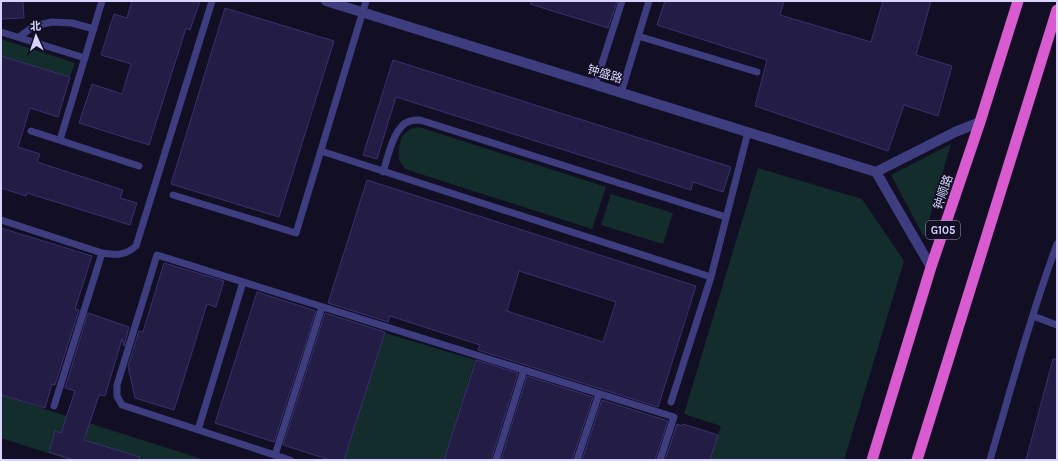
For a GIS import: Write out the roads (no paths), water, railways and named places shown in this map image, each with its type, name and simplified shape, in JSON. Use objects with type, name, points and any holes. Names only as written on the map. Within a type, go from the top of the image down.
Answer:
[{"type":"highway","name":"钟顺路","points":[[872,460],[931,267],[980,122],[1018,1]]},
{"type":"highway","points":[[917,460],[1057,10]]},
{"type":"street","name":"钟盛路","points":[[326,1],[876,172]]},
{"type":"street","points":[[931,267],[876,172],[955,132],[980,122]]},
{"type":"lane","points":[[60,140],[102,1]]},
{"type":"lane","points":[[1,220],[102,253],[122,254],[130,251],[136,246],[212,1]]},
{"type":"lane","points":[[173,195],[296,233],[366,1]]},
{"type":"lane","points":[[595,85],[622,1]]},
{"type":"lane","points":[[621,93],[649,1]]},
{"type":"lane","points":[[19,37],[34,26],[52,22],[72,23],[94,29]]},
{"type":"lane","points":[[1,32],[85,58]]},
{"type":"lane","points":[[638,36],[757,72]]},
{"type":"lane","points":[[384,172],[395,135],[400,127],[409,121],[420,120],[726,217]]},
{"type":"lane","points":[[31,131],[139,166]]},
{"type":"lane","points":[[671,402],[711,277],[748,132]]},
{"type":"lane","points":[[321,152],[711,277]]},
{"type":"lane","points":[[990,460],[1044,278],[1057,244]]},
{"type":"lane","points":[[54,406],[102,253]]},
{"type":"lane","points":[[290,460],[122,405],[117,396],[117,385],[157,255],[674,418],[660,460]]},
{"type":"lane","points":[[198,430],[243,282]]},
{"type":"lane","points":[[275,455],[322,307]]},
{"type":"lane","points":[[1033,316],[1057,325]]},
{"type":"lane","points":[[496,460],[524,370]]},
{"type":"lane","points":[[578,460],[599,394]]}]
